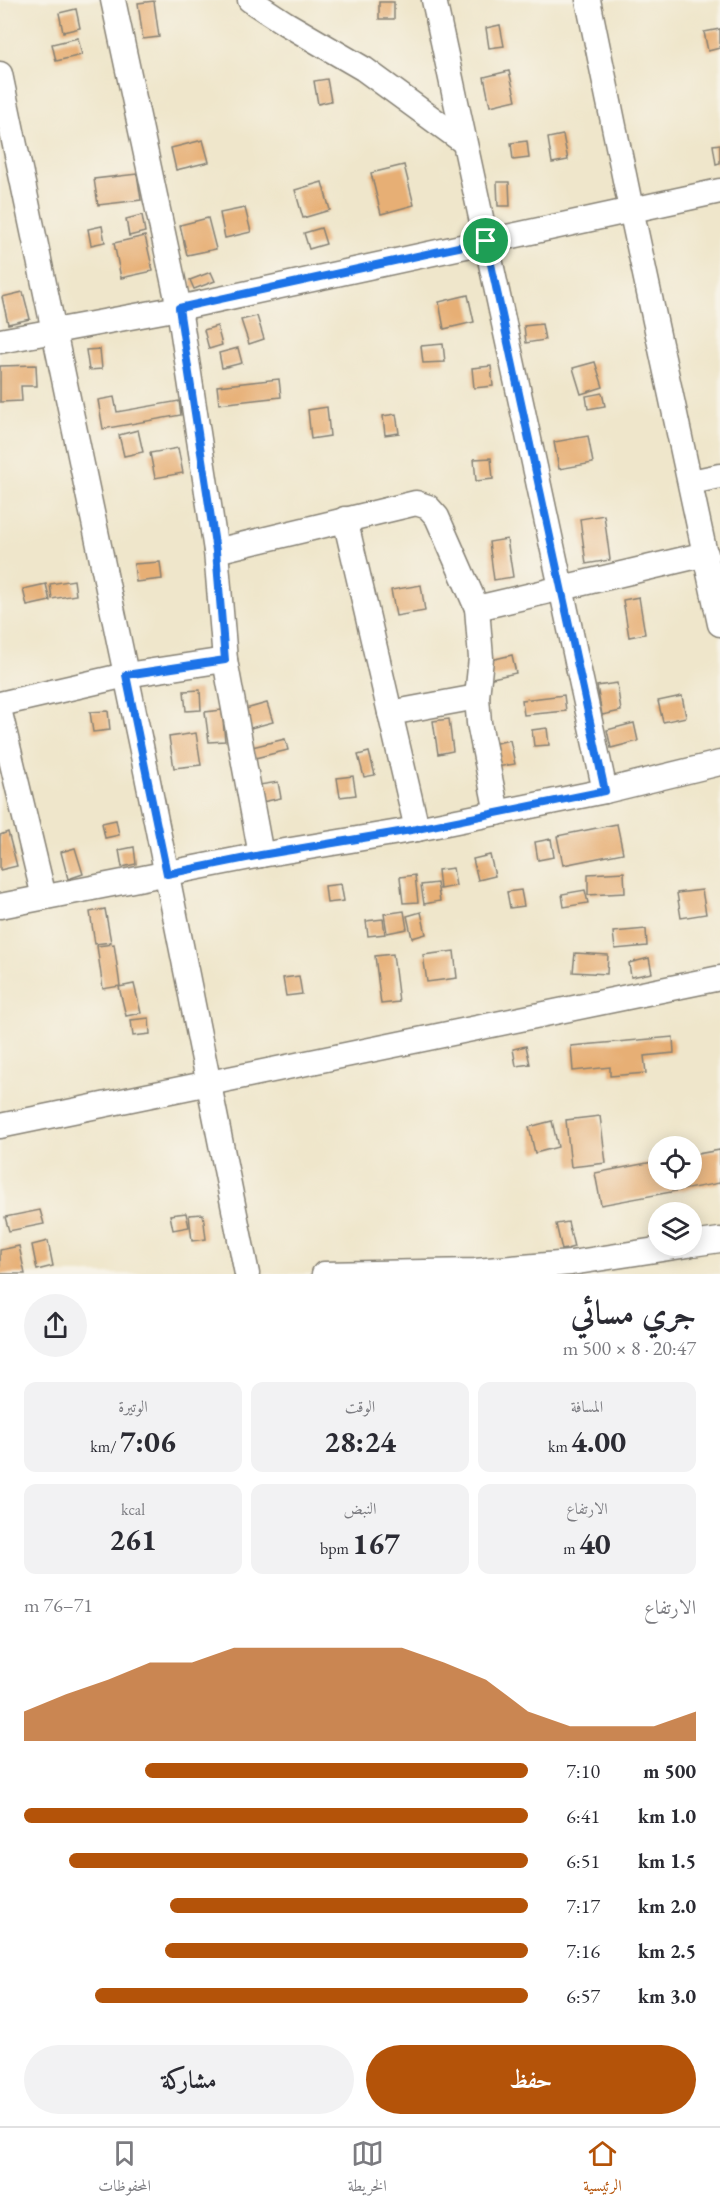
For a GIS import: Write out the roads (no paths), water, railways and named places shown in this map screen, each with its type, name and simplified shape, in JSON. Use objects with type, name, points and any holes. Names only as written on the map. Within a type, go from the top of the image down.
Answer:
[{"type":"street","points":[[113,0],[179,308],[216,551],[225,660],[261,855]]},
{"type":"street","points":[[250,0],[364,69],[464,142]]},
{"type":"street","points":[[434,0],[605,791]]},
{"type":"street","points":[[588,0],[720,624]]},
{"type":"street","points":[[0,74],[167,874],[246,1274]]},
{"type":"street","points":[[0,341],[179,308],[720,191]]},
{"type":"street","points":[[691,482],[720,476]]},
{"type":"street","points":[[216,551],[416,504],[428,507],[437,517],[477,608],[482,657],[477,697],[479,723],[497,813]]},
{"type":"street","points":[[345,519],[417,829]]},
{"type":"street","points":[[477,608],[706,554]]},
{"type":"street","points":[[0,704],[126,675],[225,660]]},
{"type":"street","points":[[390,713],[477,697]]},
{"type":"street","points":[[0,713],[44,897]]},
{"type":"street","points":[[0,906],[261,855],[417,829],[605,791],[720,763]]},
{"type":"street","points":[[0,1126],[720,978]]},
{"type":"street","points":[[702,1243],[720,1240]]},
{"type":"street","points":[[324,1274],[496,1269],[571,1263],[648,1251]]}]
